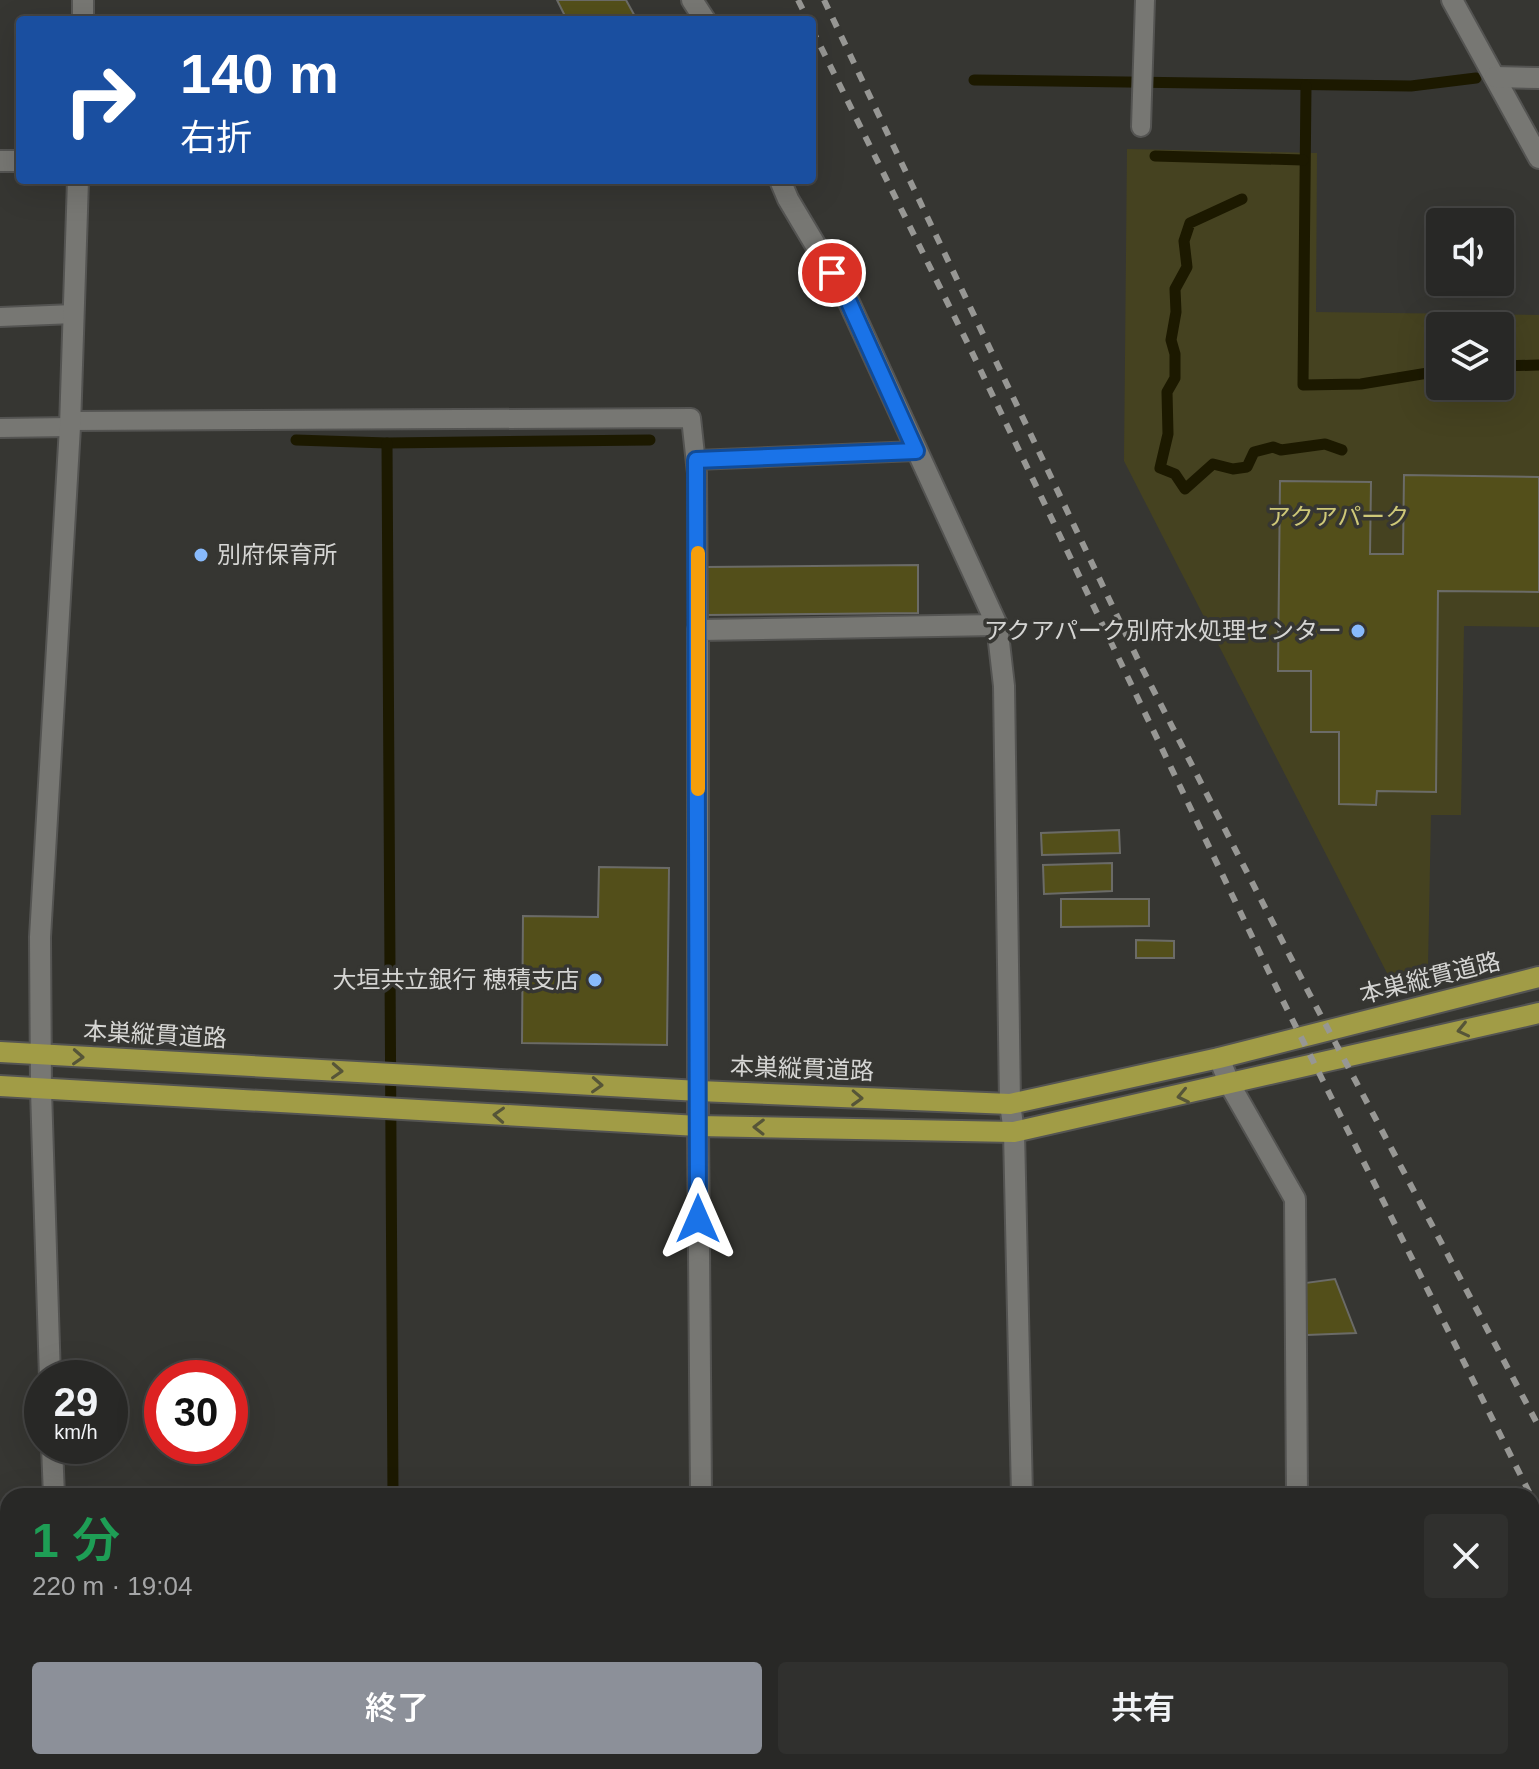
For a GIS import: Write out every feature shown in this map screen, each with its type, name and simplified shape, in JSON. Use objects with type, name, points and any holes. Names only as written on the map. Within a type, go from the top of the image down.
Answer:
[{"type":"main road","name":"本巣縦貫道路","points":[[0,1052],[699,1091],[1010,1104],[1219,1058],[1539,977]]},
{"type":"main road","points":[[0,1086],[698,1126],[1014,1132],[1539,1013]]},
{"type":"street","points":[[1452,0],[1539,158]]},
{"type":"street","points":[[1495,77],[1539,78]]},
{"type":"street","points":[[49,1360],[41,1090],[40,937],[70,424],[78,184]]},
{"type":"street","points":[[782,184],[847,298],[997,625],[1004,686],[1010,1104],[1014,1132],[1022,1488]]},
{"type":"street","points":[[701,1488],[698,630],[997,625]]},
{"type":"street","points":[[1219,1058],[1230,1085],[1295,1199],[1297,1488]]},
{"type":"street","points":[[53,1464],[54,1488]]},
{"type":"lane","points":[[1141,127],[1145,0]]},
{"type":"lane","points":[[0,317],[74,314]]},
{"type":"lane","points":[[0,428],[70,424],[691,418],[696,460],[698,630]]},
{"type":"lane","points":[[696,460],[916,451]]},
{"type":"green space","name":"アクアパーク","points":[[1127,149],[1317,153],[1316,312],[1426,313],[1426,400],[1514,400],[1514,315],[1539,315],[1539,627],[1464,626],[1461,815],[1431,815],[1428,966],[1388,975],[1124,461]]},
{"type":"building","points":[[557,0],[626,0],[635,16],[565,16]]},
{"type":"building","name":"アクアパーク別府水処理センター","points":[[1404,475],[1539,477],[1539,592],[1438,591],[1436,792],[1377,791],[1376,805],[1339,804],[1339,732],[1311,732],[1311,671],[1278,671],[1280,481],[1371,482],[1370,554],[1403,554]]},
{"type":"building","points":[[918,565],[918,613],[706,615],[706,567]]},
{"type":"building","points":[[1119,830],[1120,853],[1042,855],[1041,833]]},
{"type":"building","points":[[1112,863],[1112,891],[1044,894],[1043,865]]},
{"type":"building","name":"大垣共立銀行 穂積支店","points":[[599,867],[669,868],[667,1045],[522,1043],[523,916],[598,917]]},
{"type":"building","points":[[1061,899],[1149,899],[1149,926],[1061,927]]},
{"type":"building","points":[[1136,940],[1174,941],[1174,958],[1136,958]]},
{"type":"building","points":[[1335,1279],[1356,1333],[1307,1335],[1305,1283]]},
{"type":"waterway","points":[[974,80],[1411,86],[1476,78]]},
{"type":"waterway","points":[[1306,86],[1303,385],[1361,384],[1426,373]]},
{"type":"waterway","points":[[1155,156],[1303,160]]},
{"type":"waterway","points":[[1242,199],[1190,223],[1184,241],[1187,267],[1175,289],[1176,312],[1171,340],[1175,354],[1175,378],[1167,392],[1168,434],[1160,468],[1175,474],[1185,489],[1213,464],[1233,469],[1247,467],[1254,452],[1273,447],[1281,450],[1325,444],[1342,450]]},
{"type":"waterway","points":[[1514,366],[1539,365]]},
{"type":"waterway","points":[[296,440],[387,443],[650,440]]},
{"type":"waterway","points":[[387,443],[393,1488]]},
{"type":"railway","points":[[798,0],[806,16]]},
{"type":"railway","points":[[824,0],[1140,664],[1309,993],[1539,1427]]},
{"type":"railway","points":[[816,37],[968,344],[1282,999],[1527,1488]]},
{"type":"slow traffic","points":[[698,553],[698,789]]},
{"type":"place","name":"別府保育所","points":[[201,555]]},
{"type":"place","name":"アクアパーク別府水処理センター","points":[[1358,631]]},
{"type":"place","name":"大垣共立銀行 穂積支店","points":[[595,980]]},
{"type":"route","points":[[698,1219],[696,460],[916,451],[847,298],[832,273]]}]
